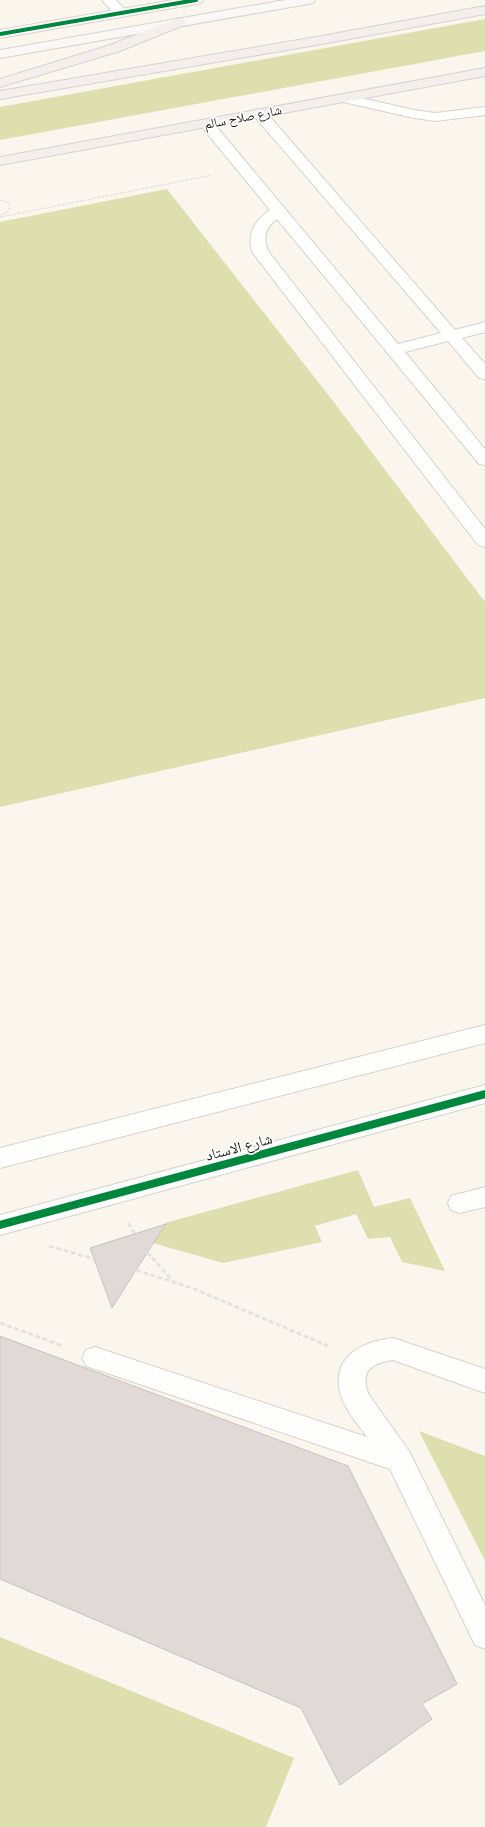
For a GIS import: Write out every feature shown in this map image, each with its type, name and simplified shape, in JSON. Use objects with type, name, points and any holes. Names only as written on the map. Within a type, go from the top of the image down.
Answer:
[{"type":"highway","points":[[0,95],[485,10]]},
{"type":"highway","points":[[0,83],[115,48],[179,22]]},
{"type":"highway","name":"شارع صلاح سالم","points":[[0,161],[485,72]]},
{"type":"main road","points":[[0,54],[308,0]]},
{"type":"street","points":[[109,0],[121,13]]},
{"type":"street","points":[[0,34],[196,0]]},
{"type":"street","points":[[344,98],[414,114],[435,117],[485,112]]},
{"type":"street","points":[[259,113],[485,374]]},
{"type":"street","points":[[206,124],[485,460]]},
{"type":"street","points":[[279,211],[265,221],[259,231],[256,242],[260,252],[485,541]]},
{"type":"street","points":[[394,350],[485,327]]},
{"type":"street","points":[[0,1158],[485,1034]]},
{"type":"street","name":"شارع الاستاد","points":[[0,1225],[485,1094]]},
{"type":"street","points":[[460,1203],[485,1197]]},
{"type":"street","points":[[485,1381],[393,1349],[376,1351],[362,1359],[353,1372],[352,1387],[358,1402],[399,1460],[485,1635]]},
{"type":"street","points":[[95,1358],[399,1460]]},
{"type":"path","points":[[1,217],[244,169]]},
{"type":"path","points":[[0,200],[9,204],[10,208],[7,212],[0,215],[1,217]]},
{"type":"path","points":[[147,1252],[173,1281]]},
{"type":"path","points":[[136,1270],[173,1281],[323,1344]]},
{"type":"path","points":[[0,1323],[95,1358]]},
{"type":"green space","points":[[485,19],[485,51],[0,140],[0,107]]},
{"type":"green space","points":[[167,189],[333,401],[485,602],[485,698],[0,807],[0,222]]},
{"type":"green space","points":[[358,1170],[374,1207],[410,1198],[445,1271],[402,1262],[390,1237],[368,1239],[356,1214],[315,1226],[322,1242],[223,1263],[153,1243],[165,1223]]},
{"type":"green space","points":[[419,1431],[485,1456],[485,1561]]},
{"type":"green space","points":[[0,1637],[294,1758],[266,1827],[0,1827]]},
{"type":"building","points":[[166,1224],[136,1270],[112,1308],[90,1248]]},
{"type":"building","points":[[0,1336],[348,1466],[457,1684],[422,1704],[432,1719],[340,1785],[301,1708],[0,1579]]},
{"type":"cycle path","points":[[0,34],[196,0]]},
{"type":"cycle path","points":[[0,1225],[485,1094]]}]
